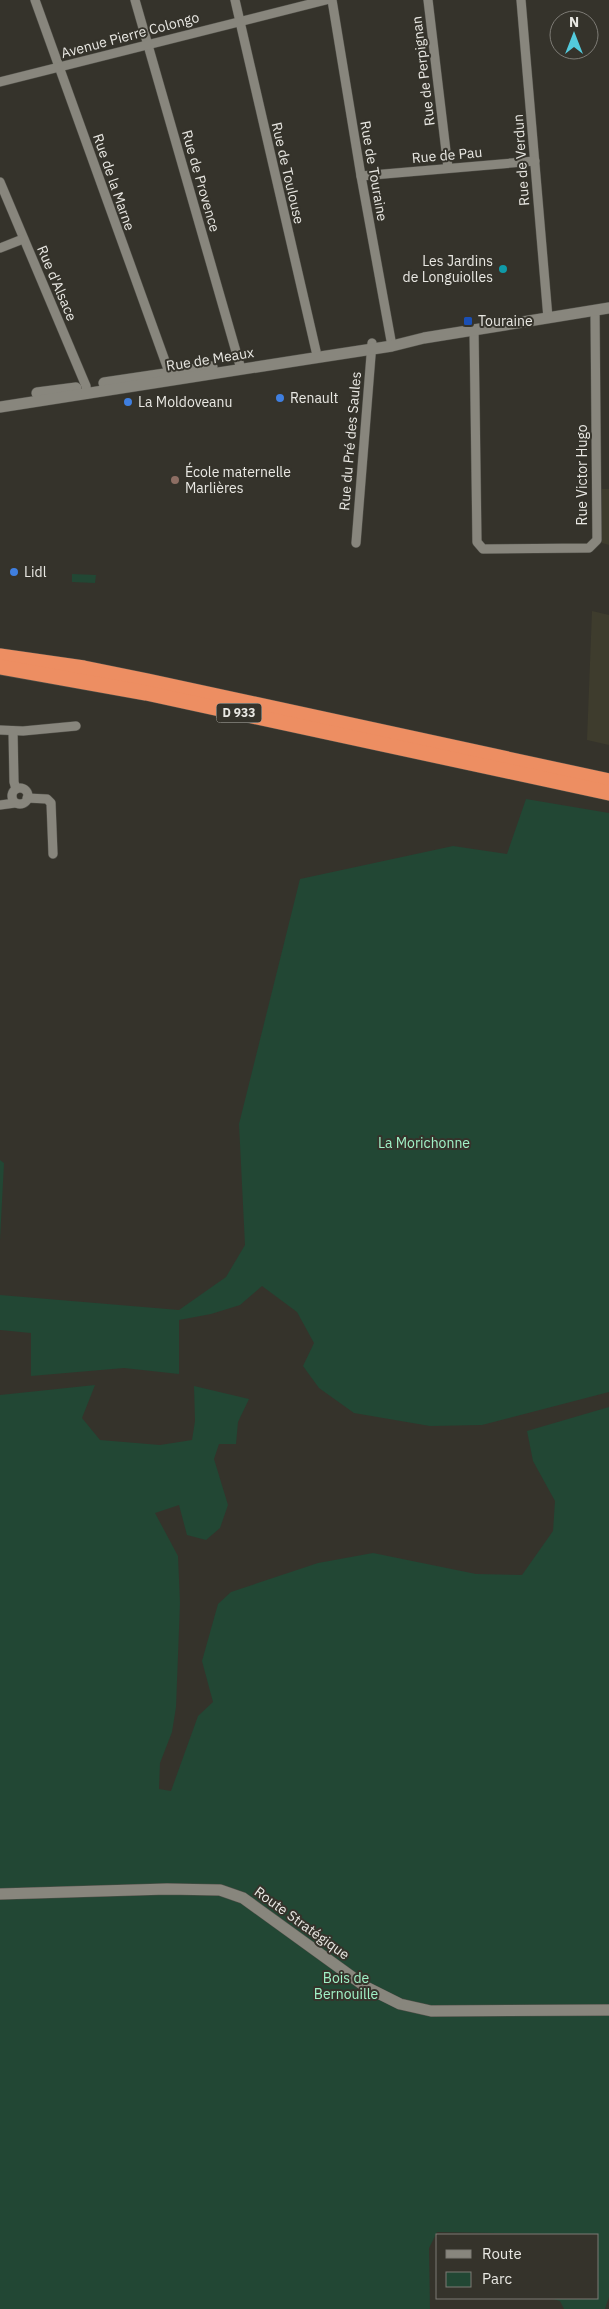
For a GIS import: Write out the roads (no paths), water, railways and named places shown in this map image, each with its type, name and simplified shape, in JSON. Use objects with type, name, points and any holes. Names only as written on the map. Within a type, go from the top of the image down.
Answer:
[{"type":"highway","name":"D 933","points":[[0,656],[129,677],[609,781]]},
{"type":"highway","name":"D 933","points":[[0,667],[127,689],[609,793]]},
{"type":"main road","name":"Rue de Meaux","points":[[0,399],[26,399],[87,390],[609,308]]},
{"type":"main road","name":"Rue de Meaux","points":[[0,407],[54,391],[87,390],[169,372],[240,366],[316,351],[372,346]]},
{"type":"main road","name":"Route Stratégique","points":[[0,1894],[167,1889],[220,1890],[243,1898],[366,1987],[400,2004],[431,2011],[609,2010]]},
{"type":"street","name":"Rue de la Marne","points":[[35,0],[169,372]]},
{"type":"street","name":"Rue de Provence","points":[[135,0],[240,366]]},
{"type":"street","name":"Rue de Toulouse","points":[[235,0],[316,351]]},
{"type":"street","name":"Avenue Pierre Colongo","points":[[0,82],[326,0]]},
{"type":"street","name":"Rue de Touraine","points":[[332,0],[361,176],[392,343]]},
{"type":"street","name":"Rue de Perpignan","points":[[428,0],[448,168]]},
{"type":"street","name":"Rue de Verdun","points":[[521,0],[548,318]]},
{"type":"street","name":"Rue de Pau","points":[[361,176],[535,161]]},
{"type":"street","name":"Rue d'Alsace","points":[[0,182],[87,390]]},
{"type":"street","points":[[0,248],[23,239]]},
{"type":"street","name":"Rue Victor Hugo","points":[[474,329],[477,542],[483,549],[589,548],[596,540],[595,310]]},
{"type":"street","name":"Rue du Pré des Saules","points":[[356,543],[372,346]]},
{"type":"street","points":[[0,730],[76,726]]},
{"type":"street","points":[[13,730],[14,782],[16,789],[12,795],[15,802]]},
{"type":"street","points":[[16,789],[26,791],[28,798]]},
{"type":"street","points":[[0,805],[15,802],[22,804],[28,798],[47,799],[51,803],[53,854]]},
{"type":"place","name":"Les Jardins de Longuiolles","points":[[503,269]]},
{"type":"place","name":"Touraine","points":[[468,321]]},
{"type":"place","name":"Renault","points":[[280,398]]},
{"type":"place","name":"La Moldoveanu","points":[[128,402]]},
{"type":"place","name":"École maternelle Marlières","points":[[175,480]]},
{"type":"place","name":"Lidl","points":[[14,572]]},
{"type":"park label","name":"La Morichonne","points":[[424,1143]]},
{"type":"park label","name":"Bois de Bernouille","points":[[346,1986]]}]
